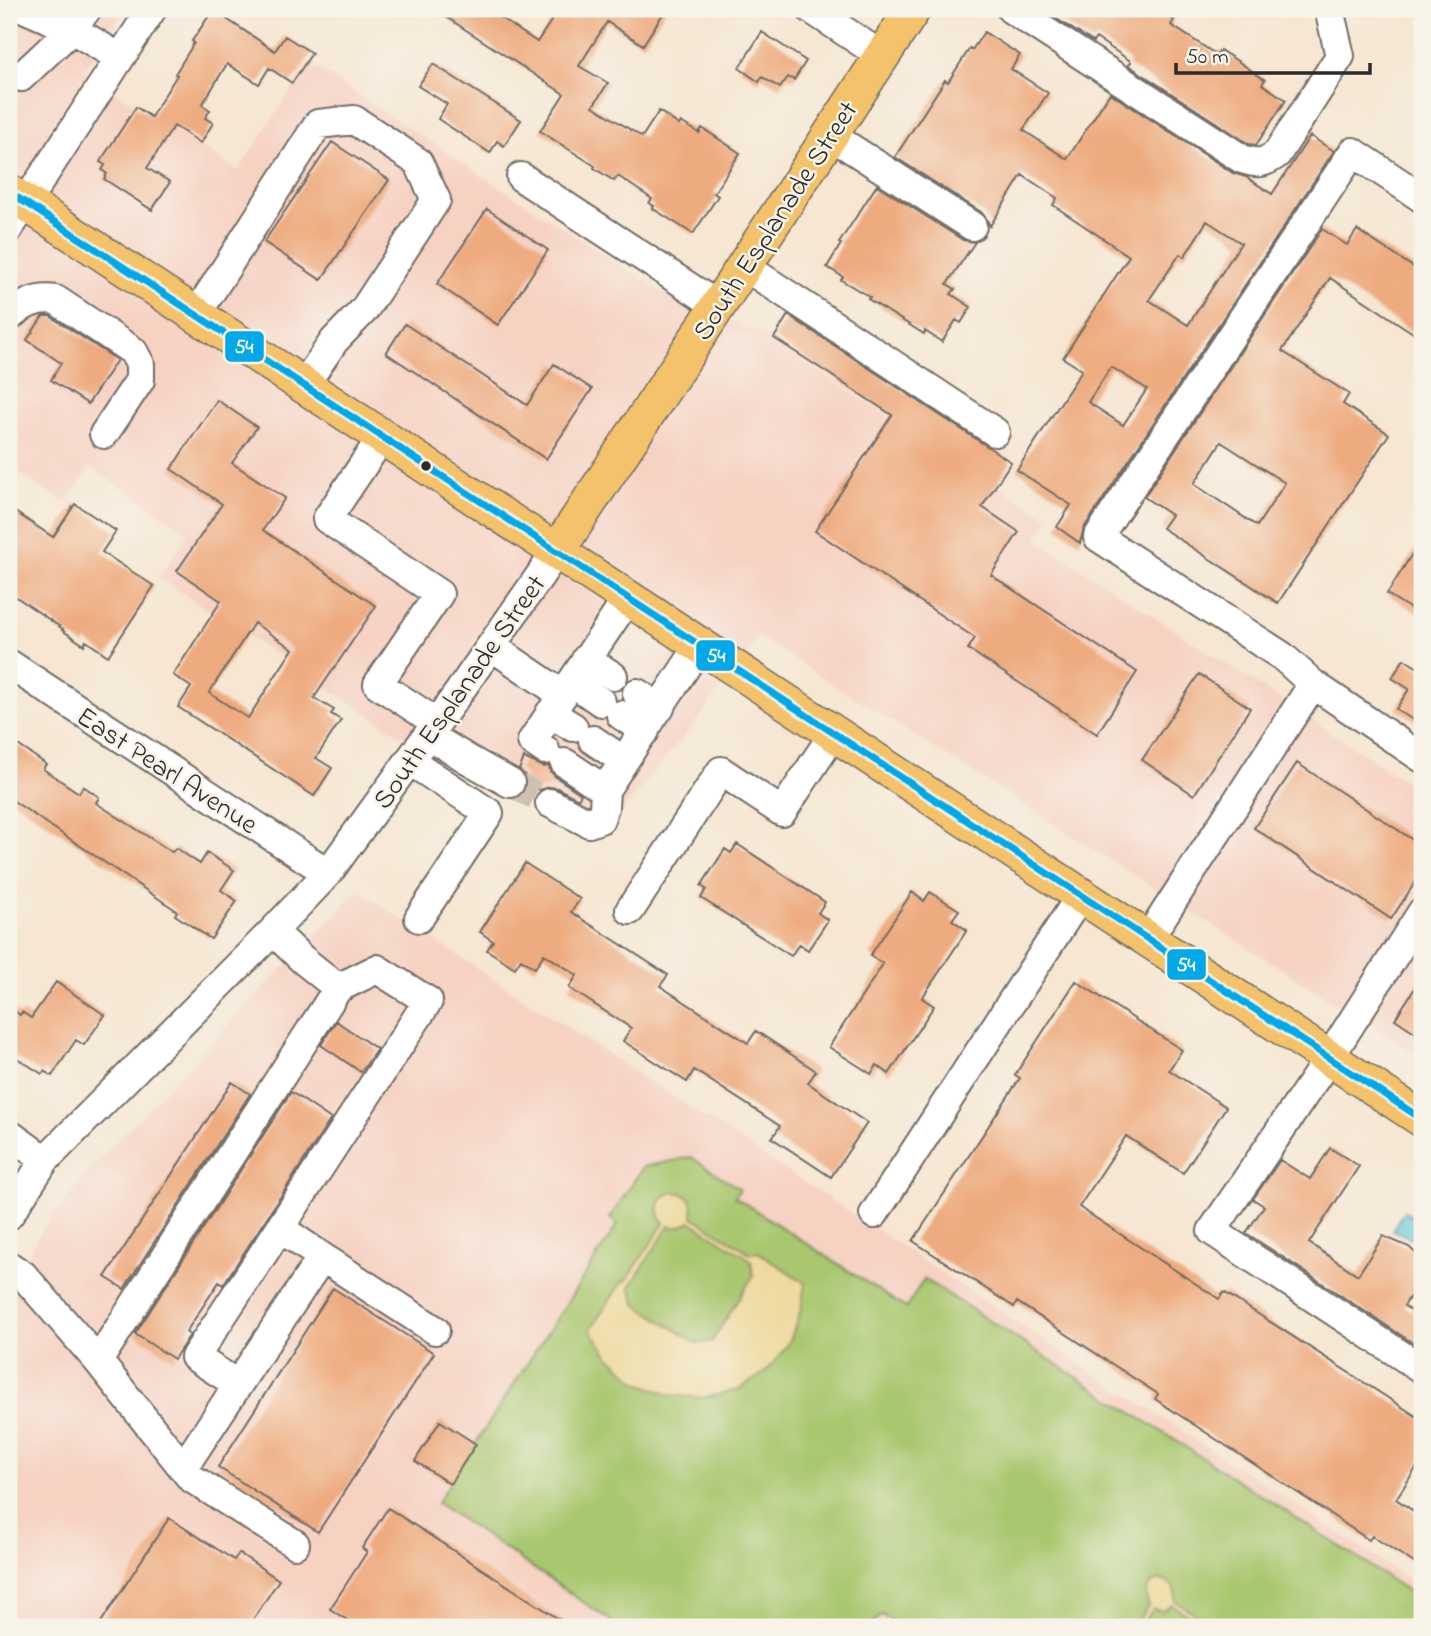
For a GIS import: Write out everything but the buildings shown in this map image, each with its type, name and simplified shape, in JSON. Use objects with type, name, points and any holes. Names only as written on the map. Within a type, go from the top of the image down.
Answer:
[{"type":"main road","name":"South Esplanade Street","points":[[557,551],[913,9]]},
{"type":"main road","points":[[14,208],[196,315],[1422,1119]]},
{"type":"street","points":[[26,9],[79,19],[120,58]]},
{"type":"street","points":[[14,208],[152,9]]},
{"type":"street","points":[[811,9],[882,56]]},
{"type":"street","points":[[1012,9],[1242,159],[1257,163],[1266,162],[1277,154],[1340,56],[1329,9]]},
{"type":"street","points":[[9,74],[21,77],[79,19]]},
{"type":"street","points":[[196,315],[318,124],[354,120],[418,162],[436,200],[364,310],[334,341],[304,385]]},
{"type":"street","points":[[830,135],[972,226]]},
{"type":"street","points":[[1422,198],[1353,152],[1098,537],[1282,656],[1313,684],[1422,758]]},
{"type":"street","points":[[522,177],[718,306]]},
{"type":"street","points":[[744,266],[995,432]]},
{"type":"street","points":[[9,317],[22,305],[34,301],[56,300],[133,351],[140,364],[140,380],[104,434]]},
{"type":"street","points":[[382,437],[327,519],[439,594],[378,684],[469,760],[510,783]]},
{"type":"street","name":"South Esplanade Street","points":[[9,1215],[45,1160],[328,873],[433,729],[557,551]]},
{"type":"street","points":[[573,703],[628,598]]},
{"type":"street","points":[[550,803],[589,823],[600,819],[605,790],[624,761],[633,710],[700,645]]},
{"type":"street","points":[[491,646],[573,703],[624,761]]},
{"type":"street","name":"East Pearl Avenue","points":[[9,664],[328,873]]},
{"type":"street","points":[[605,790],[532,741],[573,703],[613,676]]},
{"type":"street","points":[[1148,939],[1313,684]]},
{"type":"street","points":[[573,703],[633,710]]},
{"type":"street","points":[[630,910],[721,771],[782,811],[834,733]]},
{"type":"street","points":[[410,761],[489,813],[419,918]]},
{"type":"street","points":[[874,1214],[1081,895]]},
{"type":"street","points":[[1422,912],[1329,1058],[1212,1231],[1422,1369]]},
{"type":"street","points":[[273,931],[338,988]]},
{"type":"street","points":[[98,1361],[338,988],[377,969],[428,1001],[195,1357],[237,1384]]},
{"type":"street","points":[[9,1134],[45,1160]]},
{"type":"street","points":[[280,1228],[435,1330]]},
{"type":"street","points":[[183,1468],[322,1257]]},
{"type":"street","points":[[9,1266],[23,1275],[98,1361],[191,1478],[295,1544]]},
{"type":"shaded area","points":[[9,9],[124,9],[84,71],[238,171],[309,63],[671,298],[758,332],[1049,519],[1037,540],[1422,792],[1422,1058],[759,637],[699,718],[599,839],[450,764],[389,728],[159,578],[188,532],[90,467],[66,504],[9,466]]},
{"type":"shaded area","points":[[358,890],[1422,1588],[1422,1627],[9,1627],[9,1290],[51,1217],[107,1151]]},
{"type":"green space","points":[[691,1157],[740,1189],[735,1197],[906,1308],[924,1279],[1287,1512],[1422,1600],[1422,1627],[901,1627],[882,1615],[868,1627],[620,1627],[437,1503],[618,1224],[610,1218],[643,1167]]},
{"type":"sand","points":[[678,1192],[686,1196],[693,1207],[693,1217],[750,1253],[758,1252],[805,1283],[801,1310],[789,1343],[767,1371],[738,1390],[704,1398],[669,1395],[637,1382],[610,1357],[590,1330],[664,1223],[659,1214],[659,1205],[667,1195]],"holes":[[[690,1221],[751,1260],[753,1276],[712,1341],[698,1344],[636,1304],[630,1287],[669,1226],[680,1226]]]},
{"type":"sand","points":[[1162,1580],[1173,1588],[1175,1601],[1215,1627],[1205,1627],[1172,1605],[1162,1611],[1153,1609],[1141,1627],[1134,1627],[1149,1605],[1146,1596],[1148,1588]]},
{"type":"water","points":[[1404,1211],[1422,1223],[1422,1246],[1416,1240],[1392,1230]]},
{"type":"tunnel","points":[[510,783],[550,803]]},
{"type":"transit line","name":"54","points":[[9,192],[1422,1119]]}]
